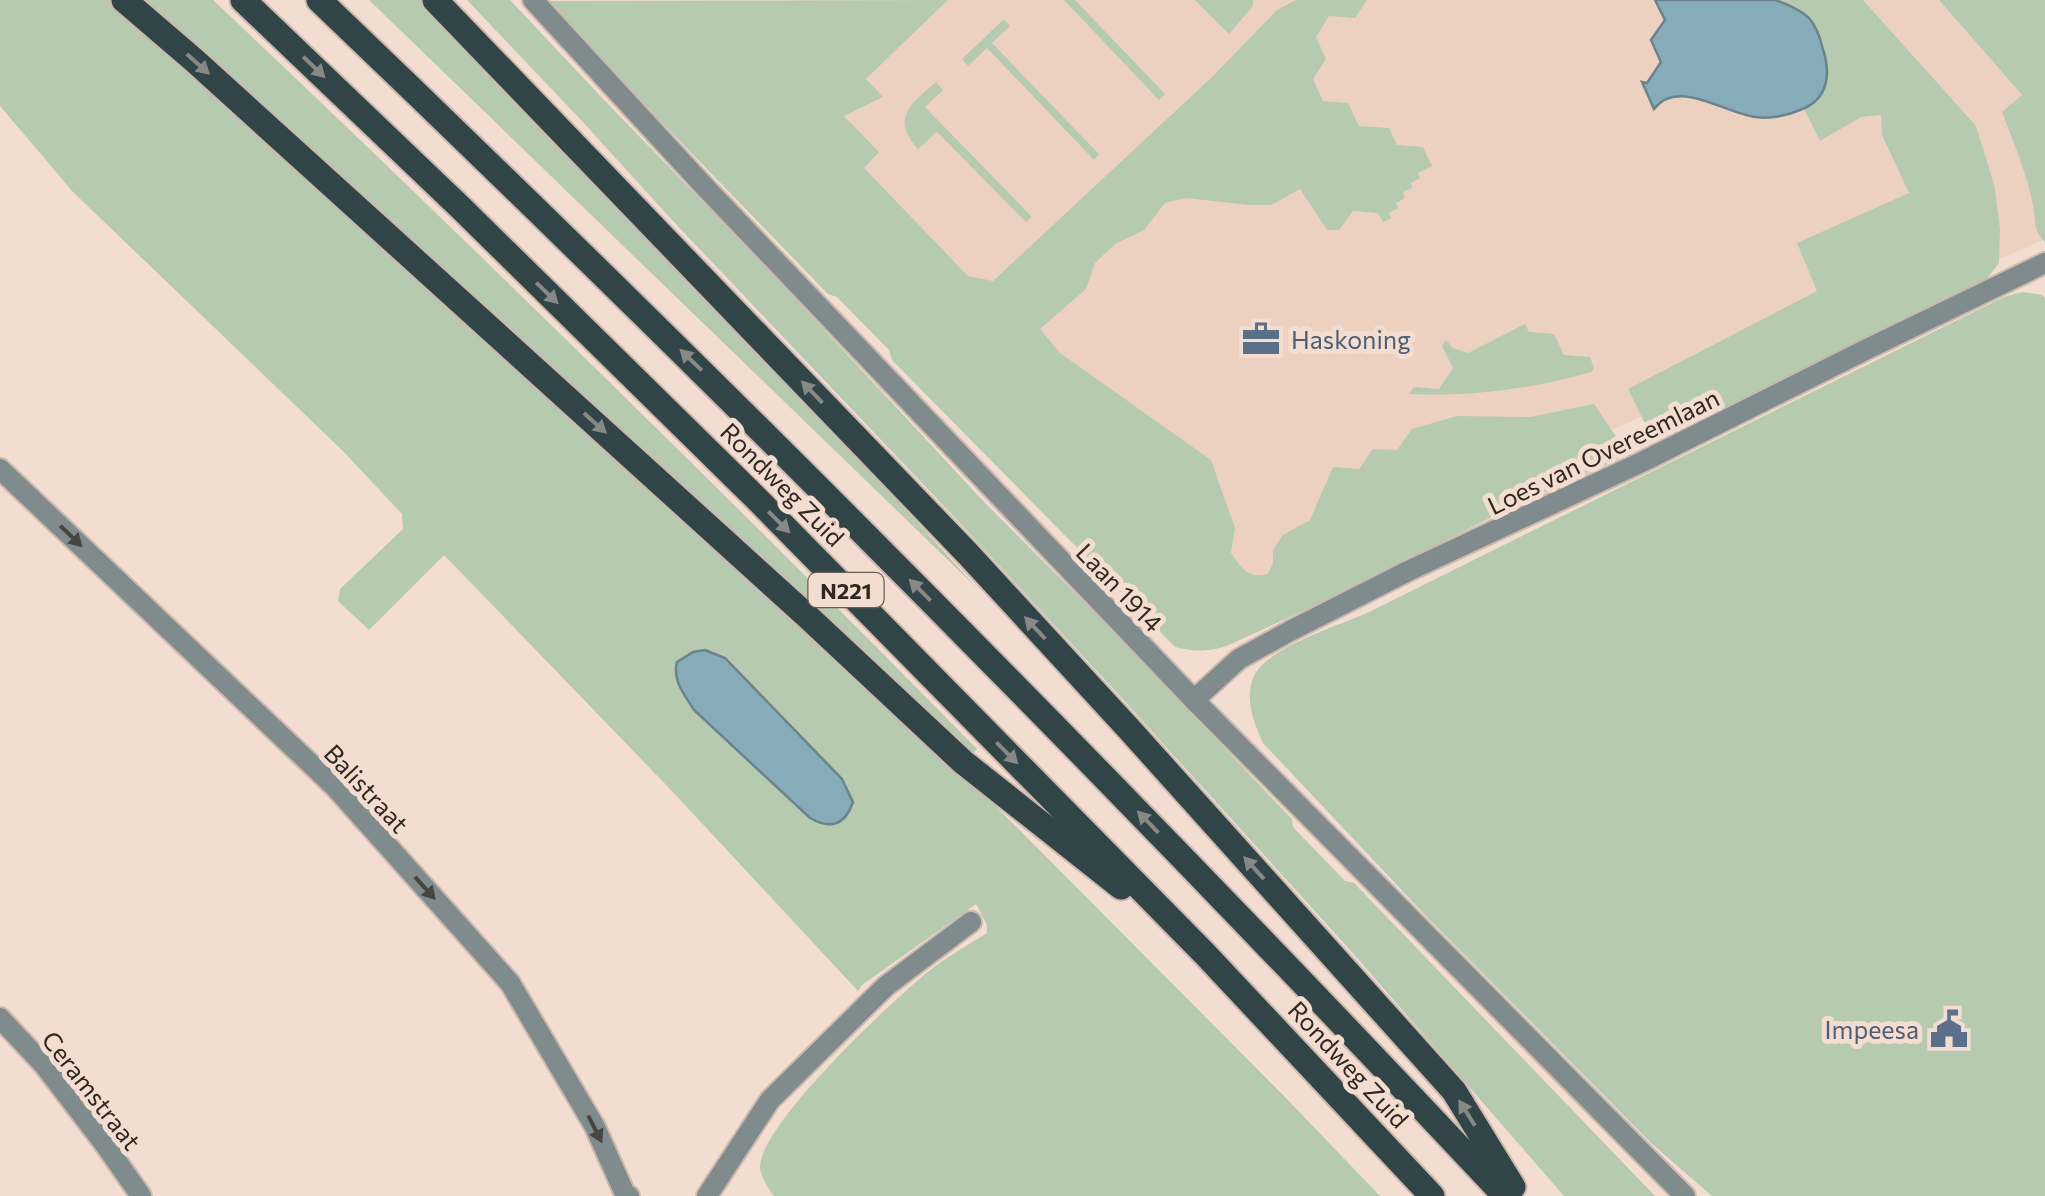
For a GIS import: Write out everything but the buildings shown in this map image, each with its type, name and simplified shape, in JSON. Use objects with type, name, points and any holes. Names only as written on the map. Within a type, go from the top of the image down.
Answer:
[{"type":"main road","name":"N221","points":[[124,0],[635,459],[963,762],[1205,954]]},
{"type":"main road","name":"Rondweg Zuid","points":[[244,0],[744,486],[1205,954],[1432,1196]]},
{"type":"main road","name":"Rondweg Zuid","points":[[319,0],[676,346],[936,606],[1506,1196]]},
{"type":"main road","points":[[435,0],[968,554],[1129,729],[1454,1091],[1518,1196]]},
{"type":"street","name":"Laan 1914","points":[[534,0],[704,186],[1194,700],[1685,1196]]},
{"type":"street","name":"Loes van Overeemlaan","points":[[1194,700],[1239,659],[1358,596],[1644,461],[2045,263]]},
{"type":"street","name":"Balistraat","points":[[0,469],[335,787],[510,983],[595,1126],[624,1194],[629,1196]]},
{"type":"street","points":[[706,1196],[770,1100],[886,986],[971,922]]},
{"type":"street","name":"Ceramstraat","points":[[0,1018],[44,1064],[140,1196]]},
{"type":"shaded area","points":[[948,0],[1939,0],[2045,122],[2045,239],[1248,590],[815,133]]},
{"type":"green space","points":[[0,0],[110,0],[153,35],[488,341],[520,375],[894,704],[1380,1196],[774,1196],[760,1168],[765,1148],[781,1123],[831,1064],[887,1008],[929,971],[987,933],[976,904],[858,991],[444,555],[369,630],[338,601],[340,589],[403,529],[402,514],[343,451],[73,192],[0,106]]},
{"type":"green space","points":[[145,0],[213,0],[598,371],[977,749],[972,754]]},
{"type":"green space","points":[[369,0],[424,0],[978,589]]},
{"type":"green space","points":[[467,0],[510,0],[986,504],[1292,819],[1293,827],[1345,881],[1354,883],[1655,1196],[1564,1196],[1351,951],[1118,694]]},
{"type":"green space","points":[[948,0],[866,79],[883,97],[844,116],[879,152],[864,168],[968,276],[993,281],[1212,77],[1277,10],[1296,0],[1367,0],[1355,18],[1329,16],[1316,37],[1326,59],[1313,79],[1323,101],[1348,103],[1359,126],[1389,128],[1397,145],[1423,147],[1432,166],[1418,173],[1420,178],[1403,192],[1405,198],[1389,213],[1391,218],[1383,222],[1378,213],[1353,211],[1339,230],[1327,230],[1300,189],[1271,205],[1186,198],[1165,203],[1144,230],[1115,244],[1095,263],[1086,289],[1040,329],[1060,353],[1211,460],[1235,528],[1231,553],[1246,571],[1268,574],[1273,550],[1283,535],[1310,520],[1333,467],[1359,469],[1373,449],[1397,450],[1412,429],[1457,416],[1530,417],[1594,404],[1617,438],[1618,459],[1231,644],[1203,650],[1175,647],[892,360],[889,350],[837,297],[828,294],[549,1]]},
{"type":"green space","points":[[1064,0],[1075,0],[1165,94],[1159,100]]},
{"type":"green space","points":[[1195,0],[1253,0],[1253,6],[1229,34]]},
{"type":"green space","points":[[1775,0],[1863,0],[1976,126],[1994,184],[2000,229],[1999,263],[1986,280],[1654,442],[1628,389],[1817,291],[1797,243],[1909,193],[1882,135],[1881,115],[1861,117],[1820,141],[1804,109],[1818,99],[1826,86],[1823,45],[1806,15]]},
{"type":"green space","points":[[1939,0],[2045,0],[2045,242],[2037,229],[2027,181],[2002,112],[2022,95]]},
{"type":"green space","points":[[1004,19],[1010,26],[992,43],[1099,154],[1094,160],[987,48],[968,66],[962,59]]},
{"type":"green space","points":[[936,82],[943,90],[925,107],[1032,217],[1026,222],[937,132],[918,149],[910,138],[905,129],[907,112]]},
{"type":"green space","points":[[2022,292],[2045,298],[2045,1196],[1712,1196],[1651,1143],[1428,918],[1263,743],[1251,709],[1252,682],[1263,664],[1290,646],[1367,613],[2004,297]]},
{"type":"green space","points":[[1525,324],[1529,332],[1554,334],[1564,355],[1590,357],[1594,368],[1569,378],[1524,387],[1409,394],[1414,387],[1439,389],[1453,368],[1442,346],[1446,340],[1453,348],[1468,353]]},
{"type":"water","points":[[1655,0],[1775,0],[1797,9],[1811,21],[1821,42],[1827,75],[1823,92],[1810,105],[1772,117],[1755,117],[1688,97],[1664,100],[1654,109],[1642,82],[1647,83],[1661,62],[1651,40],[1665,20]]},
{"type":"water","points":[[705,650],[725,658],[842,779],[853,802],[846,816],[831,824],[810,818],[694,710],[678,681],[677,662]]},
{"type":"place","name":"Haskoning","points":[[1261,339]]},
{"type":"place","name":"Impeesa","points":[[1949,1029]]}]
